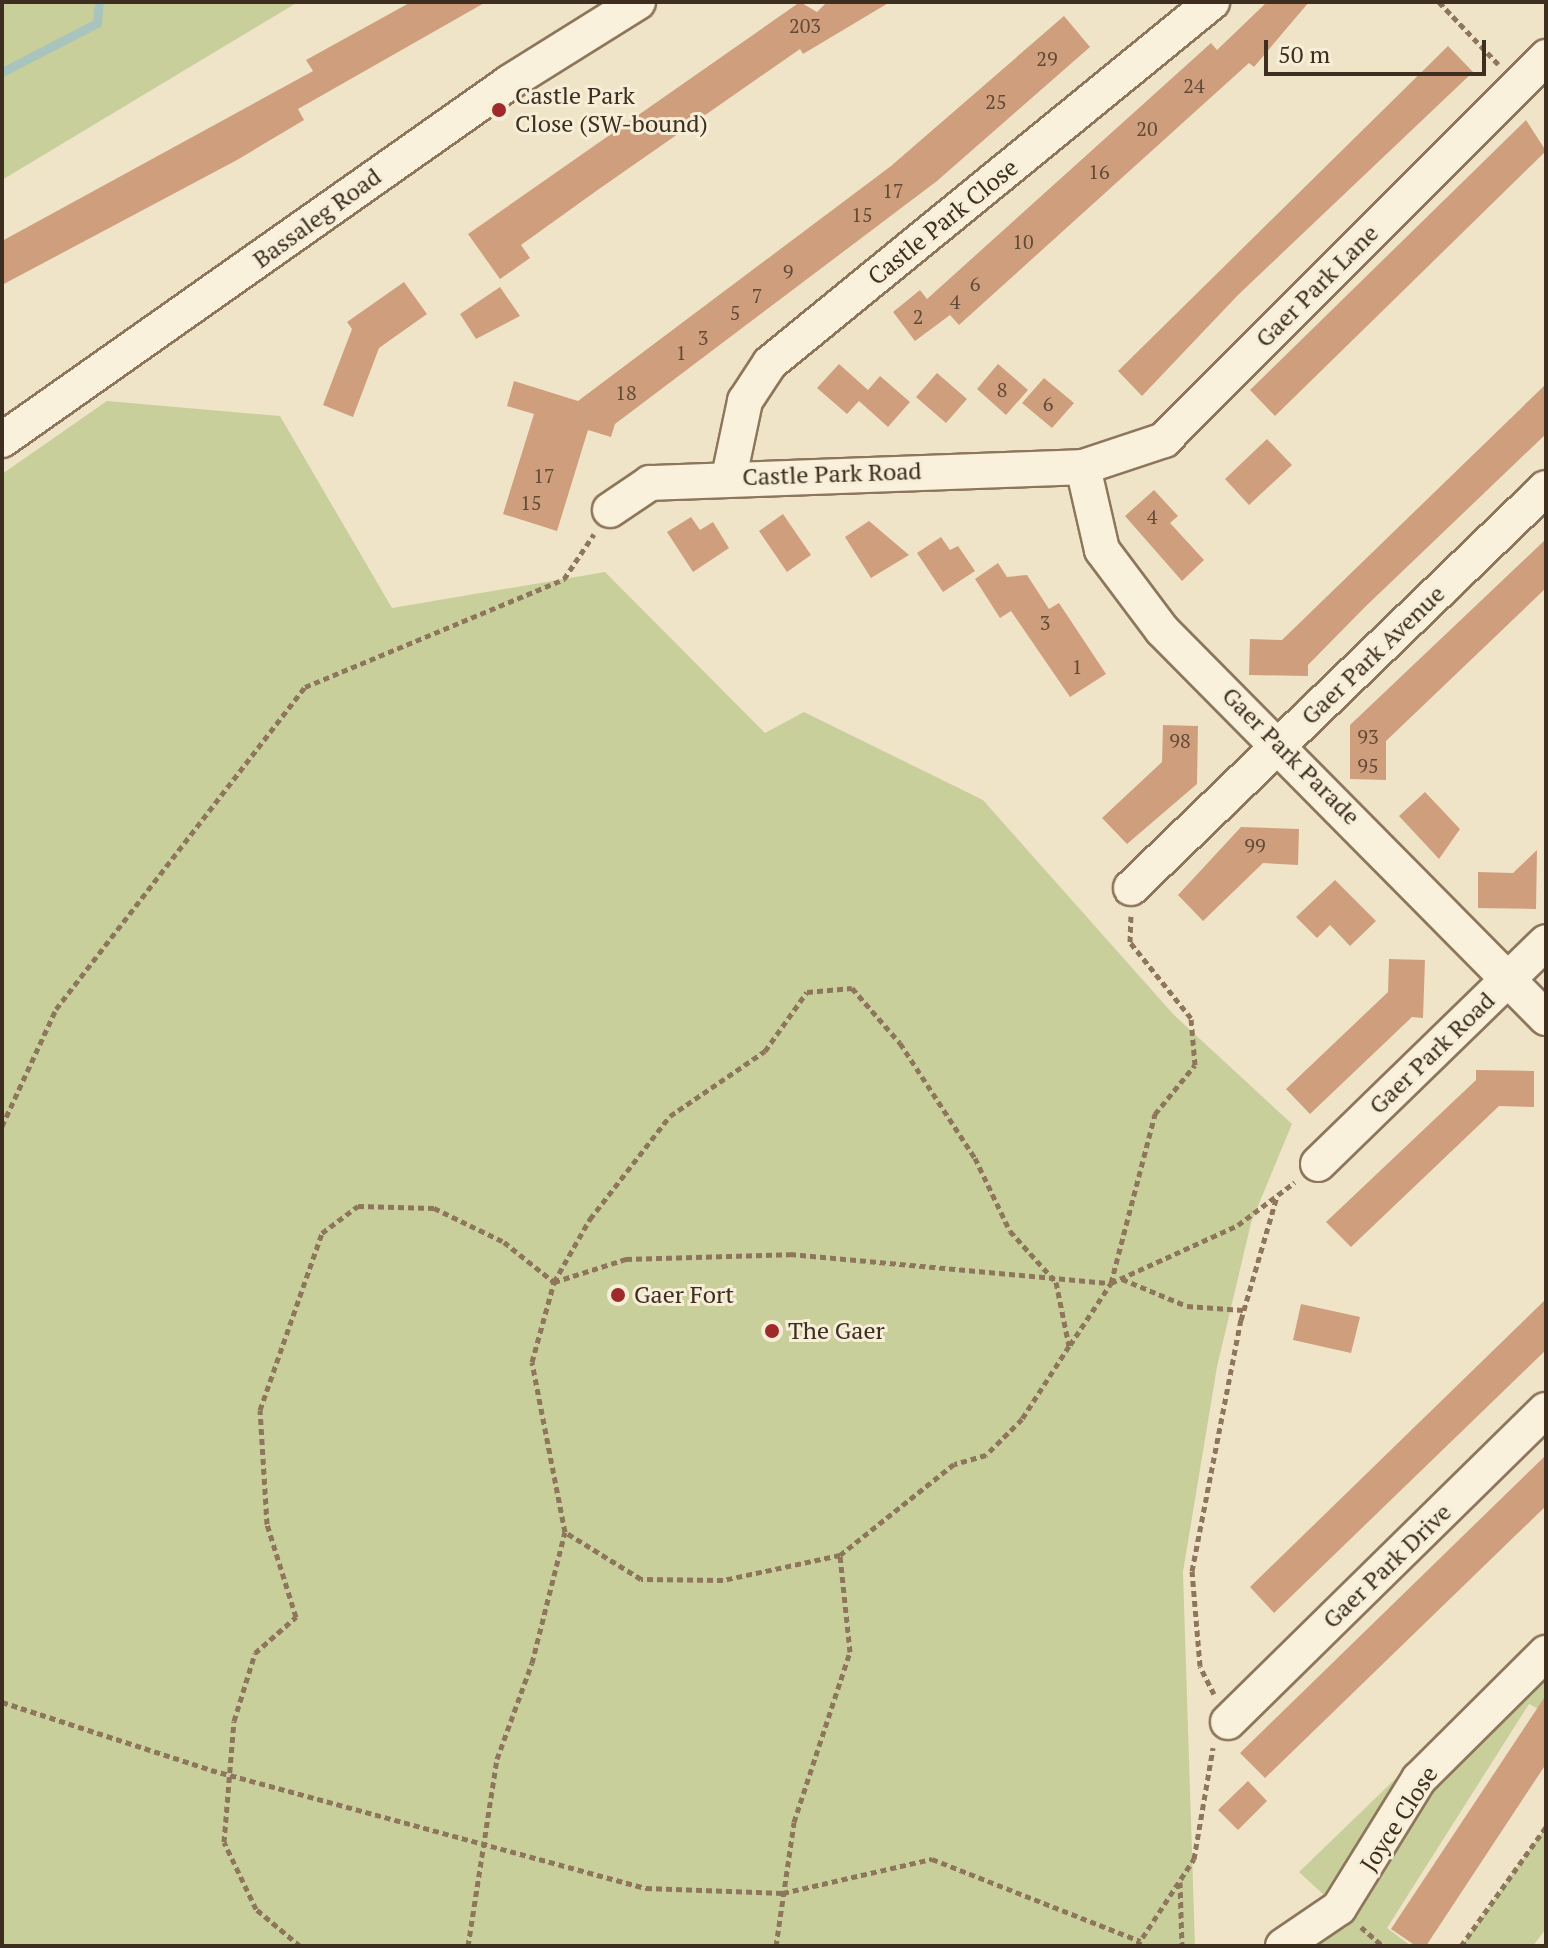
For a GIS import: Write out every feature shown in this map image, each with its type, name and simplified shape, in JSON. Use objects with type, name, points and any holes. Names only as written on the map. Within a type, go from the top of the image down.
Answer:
[{"type":"street","name":"Bassaleg Road","points":[[2,440],[510,82],[638,2]]},
{"type":"street","name":"Castle Park Close","points":[[729,477],[745,401],[770,363],[1212,2]]},
{"type":"street","name":"Gaer Park Lane","points":[[1072,468],[1164,440],[1546,57]]},
{"type":"street","name":"Castle Park Road","points":[[610,510],[650,483],[729,477],[1072,468]]},
{"type":"street","name":"Gaer Park Parade","points":[[1072,468],[1088,514],[1128,589],[1546,1018]]},
{"type":"street","name":"Gaer Park Avenue","points":[[1131,888],[1546,488]]},
{"type":"street","name":"Gaer Park Road","points":[[1318,1164],[1546,942]]},
{"type":"street","name":"Gaer Park Drive","points":[[1228,1722],[1546,1410]]},
{"type":"street","name":"Joyce Close","points":[[1283,1946],[1339,1908],[1419,1779],[1546,1653]]},
{"type":"path","points":[[1439,2],[1518,85]]},
{"type":"path","points":[[2,1126],[56,1009],[305,687],[564,579],[610,510]]},
{"type":"path","points":[[565,1532],[641,1579],[723,1580],[840,1555],[954,1464],[986,1455],[1022,1419],[1111,1283],[1155,1114],[1195,1065],[1191,1018],[1130,942],[1131,888]]},
{"type":"path","points":[[468,1946],[497,1759],[532,1663],[565,1532],[532,1362],[554,1282],[590,1219],[670,1116],[765,1051],[807,992],[852,988],[900,1043],[975,1158],[1010,1231],[1047,1273],[1069,1346]]},
{"type":"path","points":[[554,1282],[626,1259],[790,1254],[1047,1273],[1111,1283],[1238,1225],[1318,1164]]},
{"type":"path","points":[[2,1702],[235,1776],[646,1888],[783,1893],[932,1859],[1139,1944],[1194,1859],[1209,1755],[1228,1722],[1200,1666],[1192,1571],[1243,1310],[1277,1196]]},
{"type":"path","points":[[300,1946],[256,1909],[224,1842],[235,1776],[234,1721],[255,1653],[296,1617],[267,1524],[260,1410],[322,1233],[358,1206],[434,1208],[504,1242],[554,1282]]},
{"type":"path","points":[[1122,1278],[1187,1306],[1243,1310]]},
{"type":"path","points":[[776,1946],[794,1822],[850,1652],[840,1555]]},
{"type":"path","points":[[1461,1946],[1546,1827]]},
{"type":"path","points":[[1180,1881],[1182,1946]]},
{"type":"green space","points":[[2,2],[298,2],[2,180]]},
{"type":"green space","name":"Gaer Fort","points":[[107,401],[280,416],[392,608],[605,572],[765,733],[804,712],[983,800],[1174,1015],[1292,1124],[1251,1223],[1217,1367],[1183,1572],[1195,1946],[2,1946],[2,474]]},
{"type":"green space","points":[[1546,1653],[1546,1713],[1529,1704],[1387,1928],[1411,1946],[1283,1946],[1338,1908],[1299,1872],[1415,1760]]},
{"type":"green space","points":[[1546,1827],[1546,1929],[1533,1946],[1461,1946]]},
{"type":"building","points":[[411,2],[486,2],[298,109],[304,120],[237,160],[2,285],[2,241],[313,71],[306,60]]},
{"type":"building","points":[[800,2],[817,12],[827,2],[890,2],[803,54],[800,49],[599,189],[521,245],[530,258],[500,279],[468,234]]},
{"type":"building","points":[[1267,2],[1309,2],[1254,67],[1249,63],[959,325],[950,315],[915,341],[893,312],[920,290],[927,299],[1211,43],[1217,50]]},
{"type":"building","points":[[1064,16],[1090,47],[937,181],[615,424],[611,437],[588,430],[557,531],[503,514],[534,414],[507,406],[514,381],[578,401],[891,166]]},
{"type":"building","points":[[1448,46],[1473,72],[1238,295],[1142,396],[1118,371]]},
{"type":"building","points":[[1526,120],[1546,151],[1275,416],[1250,390]]},
{"type":"building","points":[[404,282],[427,314],[379,348],[353,417],[323,405],[352,329],[347,322]]},
{"type":"building","points":[[500,287],[520,316],[476,339],[460,314]]},
{"type":"building","points":[[839,364],[868,390],[880,376],[910,402],[888,427],[859,401],[847,414],[817,388]]},
{"type":"building","points":[[998,364],[1028,390],[1006,415],[977,389]]},
{"type":"building","points":[[937,373],[967,399],[946,423],[916,397]]},
{"type":"building","points":[[1044,378],[1074,403],[1052,428],[1022,403]]},
{"type":"building","points":[[1546,384],[1546,434],[1365,607],[1308,665],[1308,676],[1249,675],[1250,639],[1282,640]]},
{"type":"building","points":[[1267,439],[1292,465],[1249,505],[1225,479]]},
{"type":"building","points":[[1154,490],[1178,516],[1170,523],[1204,560],[1182,581],[1125,516]]},
{"type":"building","points":[[783,514],[811,555],[787,572],[759,531]]},
{"type":"building","points":[[691,517],[700,530],[713,522],[729,548],[693,572],[667,532]]},
{"type":"building","points":[[869,521],[909,555],[871,578],[845,537]]},
{"type":"building","points":[[941,537],[950,550],[958,546],[975,571],[943,592],[917,553]]},
{"type":"building","points":[[1546,539],[1546,588],[1386,741],[1386,780],[1350,779],[1350,725]]},
{"type":"building","points":[[998,563],[1007,577],[1027,575],[1049,609],[1059,603],[1106,674],[1070,697],[1011,611],[1000,618],[975,579]]},
{"type":"building","points":[[1163,725],[1198,726],[1197,784],[1127,844],[1102,818],[1162,762]]},
{"type":"building","points":[[1425,792],[1460,829],[1439,859],[1399,816]]},
{"type":"building","points":[[1241,827],[1299,829],[1298,865],[1263,863],[1203,921],[1178,895]]},
{"type":"building","points":[[1537,850],[1536,909],[1478,908],[1478,872],[1513,873]]},
{"type":"building","points":[[1335,880],[1376,921],[1350,946],[1330,925],[1317,938],[1296,917]]},
{"type":"building","points":[[1389,959],[1425,960],[1423,1018],[1412,1017],[1310,1114],[1286,1089],[1388,992]]},
{"type":"building","points":[[1476,1070],[1534,1071],[1534,1107],[1499,1106],[1351,1247],[1326,1222],[1476,1080]]},
{"type":"building","points":[[1546,1299],[1546,1350],[1274,1613],[1250,1587]]},
{"type":"building","points":[[1301,1304],[1360,1317],[1351,1353],[1293,1340]]},
{"type":"building","points":[[1546,1455],[1546,1506],[1265,1778],[1240,1753]]},
{"type":"building","points":[[1546,1695],[1546,1764],[1426,1946],[1416,1946],[1391,1929]]},
{"type":"building","points":[[1248,1781],[1267,1801],[1238,1830],[1218,1810]]},
{"type":"waterway","points":[[2,72],[97,23],[99,2]]},
{"type":"place","name":"Castle Park Close (SW-bound)","points":[[499,110]]},
{"type":"place","name":"Gaer Fort","points":[[618,1295]]},
{"type":"place","name":"The Gaer","points":[[772,1331]]}]
